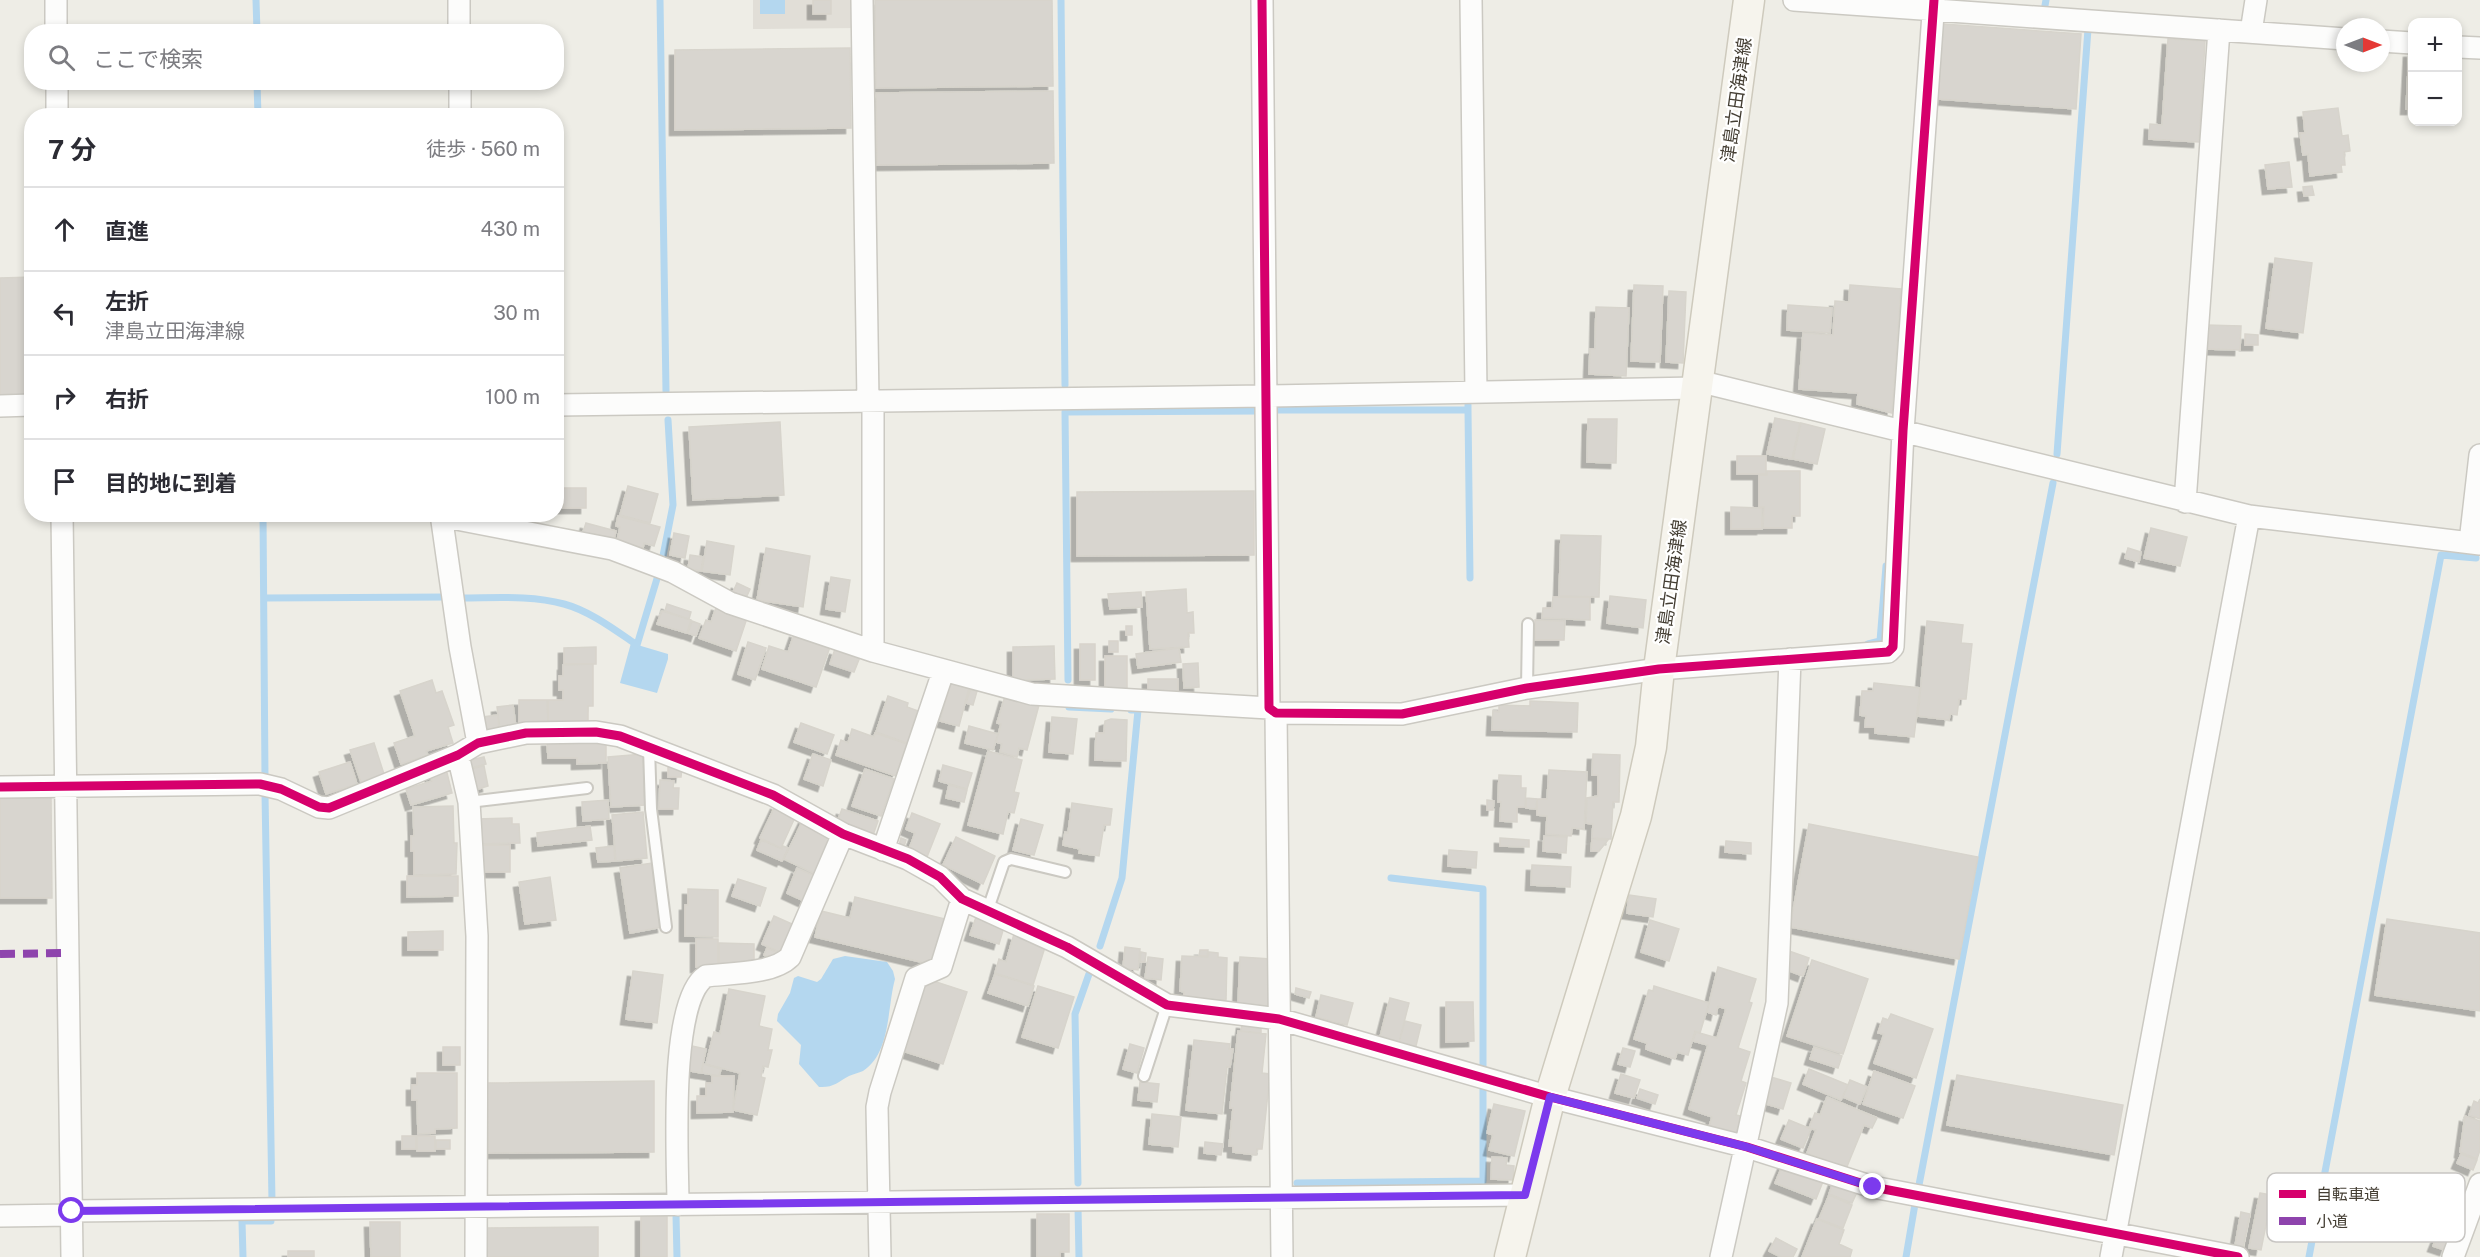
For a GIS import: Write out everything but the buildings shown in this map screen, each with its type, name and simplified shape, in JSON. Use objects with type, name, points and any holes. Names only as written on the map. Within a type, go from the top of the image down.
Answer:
[{"type":"main road","name":"津島立田海津線","points":[[1510,1257],[1550,1097],[1636,816],[1651,747],[1659,669],[1749,0]]},
{"type":"street","points":[[56,0],[56,24]]},
{"type":"street","points":[[459,0],[459,24]]},
{"type":"street","points":[[862,0],[871,402],[873,651]]},
{"type":"street","points":[[1262,0],[1282,1257]]},
{"type":"street","points":[[1471,0],[1476,392]]},
{"type":"street","points":[[1794,0],[1934,4],[2336,38]]},
{"type":"street","points":[[2251,32],[2256,0]]},
{"type":"street","points":[[476,522],[612,549],[673,572],[730,603],[873,651],[943,672],[1032,694],[1273,711],[1402,714],[1527,688],[1659,669],[1888,652],[1893,647],[1903,431],[1934,4]]},
{"type":"street","points":[[2185,502],[2219,30]]},
{"type":"street","points":[[2390,42],[2408,43]]},
{"type":"street","points":[[2462,47],[2480,48]]},
{"type":"street","points":[[57,90],[57,108]]},
{"type":"street","points":[[460,90],[460,108]]},
{"type":"street","points":[[564,405],[1267,396],[1476,392],[1697,384],[1903,431],[2249,516],[2475,543],[2480,455]]},
{"type":"street","points":[[0,406],[24,405]]},
{"type":"street","points":[[2111,1257],[2249,516]]},
{"type":"street","points":[[62,522],[72,1257]]},
{"type":"street","points":[[442,522],[460,647],[478,742]]},
{"type":"street","points":[[1721,1257],[1777,1003],[1790,659]]},
{"type":"street","points":[[884,850],[943,672]]},
{"type":"street","points":[[0,787],[260,784],[281,789],[319,807],[329,808],[458,755],[478,742],[526,733],[596,732],[620,736],[773,795],[843,834],[908,859],[940,877],[962,899],[1067,947],[1167,1005],[1279,1019],[1550,1097],[1747,1147],[1873,1187],[2238,1257]]},
{"type":"street","points":[[458,755],[469,802],[477,936],[476,1257]]},
{"type":"street","points":[[678,1205],[678,1059],[684,1024],[699,981],[706,976],[765,969],[783,964],[790,957],[843,834]]},
{"type":"street","points":[[880,1257],[877,1107],[880,1092],[916,978],[941,968],[962,899]]},
{"type":"street","points":[[2465,1225],[2480,1184]]},
{"type":"street","points":[[0,1216],[72,1213],[1281,1196],[1525,1195]]},
{"type":"street","points":[[2453,1257],[2459,1242]]},
{"type":"lane","points":[[1527,688],[1528,624]]},
{"type":"lane","points":[[649,748],[651,809],[666,927]]},
{"type":"lane","points":[[469,802],[587,788]]},
{"type":"lane","points":[[987,912],[1004,862],[1011,859],[1065,872]]},
{"type":"lane","points":[[1144,1076],[1167,1005]]},
{"type":"shaded area","points":[[753,0],[856,0],[857,28],[753,29]]},
{"type":"water","points":[[760,0],[785,0],[785,14],[760,14]]},
{"type":"water","points":[[631,643],[668,654],[657,693],[620,683]]},
{"type":"water","points":[[845,956],[887,962],[893,971],[895,979],[886,1029],[879,1053],[863,1071],[832,1086],[819,1087],[799,1064],[801,1045],[777,1021],[778,1014],[790,993],[794,978],[798,976],[817,982],[833,959]]},
{"type":"waterway","points":[[256,0],[257,24]]},
{"type":"waterway","points":[[660,0],[666,391]]},
{"type":"waterway","points":[[1061,0],[1065,385]]},
{"type":"waterway","points":[[2044,11],[2046,0]]},
{"type":"waterway","points":[[2057,454],[2088,29],[2084,28]]},
{"type":"waterway","points":[[257,90],[258,108]]},
{"type":"waterway","points":[[1278,410],[1468,410],[1468,405]]},
{"type":"waterway","points":[[1468,410],[1470,578]]},
{"type":"waterway","points":[[1068,680],[1065,412],[1259,411]]},
{"type":"waterway","points":[[662,561],[673,505],[668,420]]},
{"type":"waterway","points":[[1919,1185],[2053,483]]},
{"type":"waterway","points":[[263,522],[265,778]]},
{"type":"waterway","points":[[2325,1173],[2441,555],[2476,558]]},
{"type":"waterway","points":[[1868,644],[1880,641],[1886,566]]},
{"type":"waterway","points":[[461,598],[526,598],[564,604],[593,616],[637,645],[659,572]]},
{"type":"waterway","points":[[264,598],[447,597]]},
{"type":"waterway","points":[[1069,707],[1111,709]]},
{"type":"waterway","points":[[1100,946],[1122,878],[1138,710],[1131,710]]},
{"type":"waterway","points":[[265,794],[272,1201]]},
{"type":"waterway","points":[[1391,878],[1483,889],[1483,1068]]},
{"type":"waterway","points":[[1078,1183],[1075,1014],[1089,974]]},
{"type":"waterway","points":[[1297,1183],[1483,1181],[1483,1088]]},
{"type":"waterway","points":[[1906,1257],[1915,1204]]},
{"type":"waterway","points":[[1078,1207],[1079,1257]]},
{"type":"waterway","points":[[676,1215],[677,1257]]},
{"type":"waterway","points":[[243,1257],[242,1221],[271,1221]]},
{"type":"waterway","points":[[2309,1257],[2312,1242]]},
{"type":"marked path","points":[[0,954],[68,953]]},
{"type":"cycle path","points":[[1262,0],[1269,708],[1276,713],[1402,714],[1527,688],[1659,669],[1888,652],[1893,647],[1903,431],[1934,0]]},
{"type":"cycle path","points":[[0,787],[260,784],[281,789],[319,807],[329,808],[458,755],[478,743],[526,733],[596,732],[620,736],[773,795],[843,834],[908,859],[940,877],[962,899],[1067,947],[1167,1005],[1279,1019],[1550,1097],[1747,1147],[1873,1187],[2238,1257]]},
{"type":"route","points":[[72,1211],[1525,1195],[1550,1097],[1747,1147],[1873,1187]]}]
